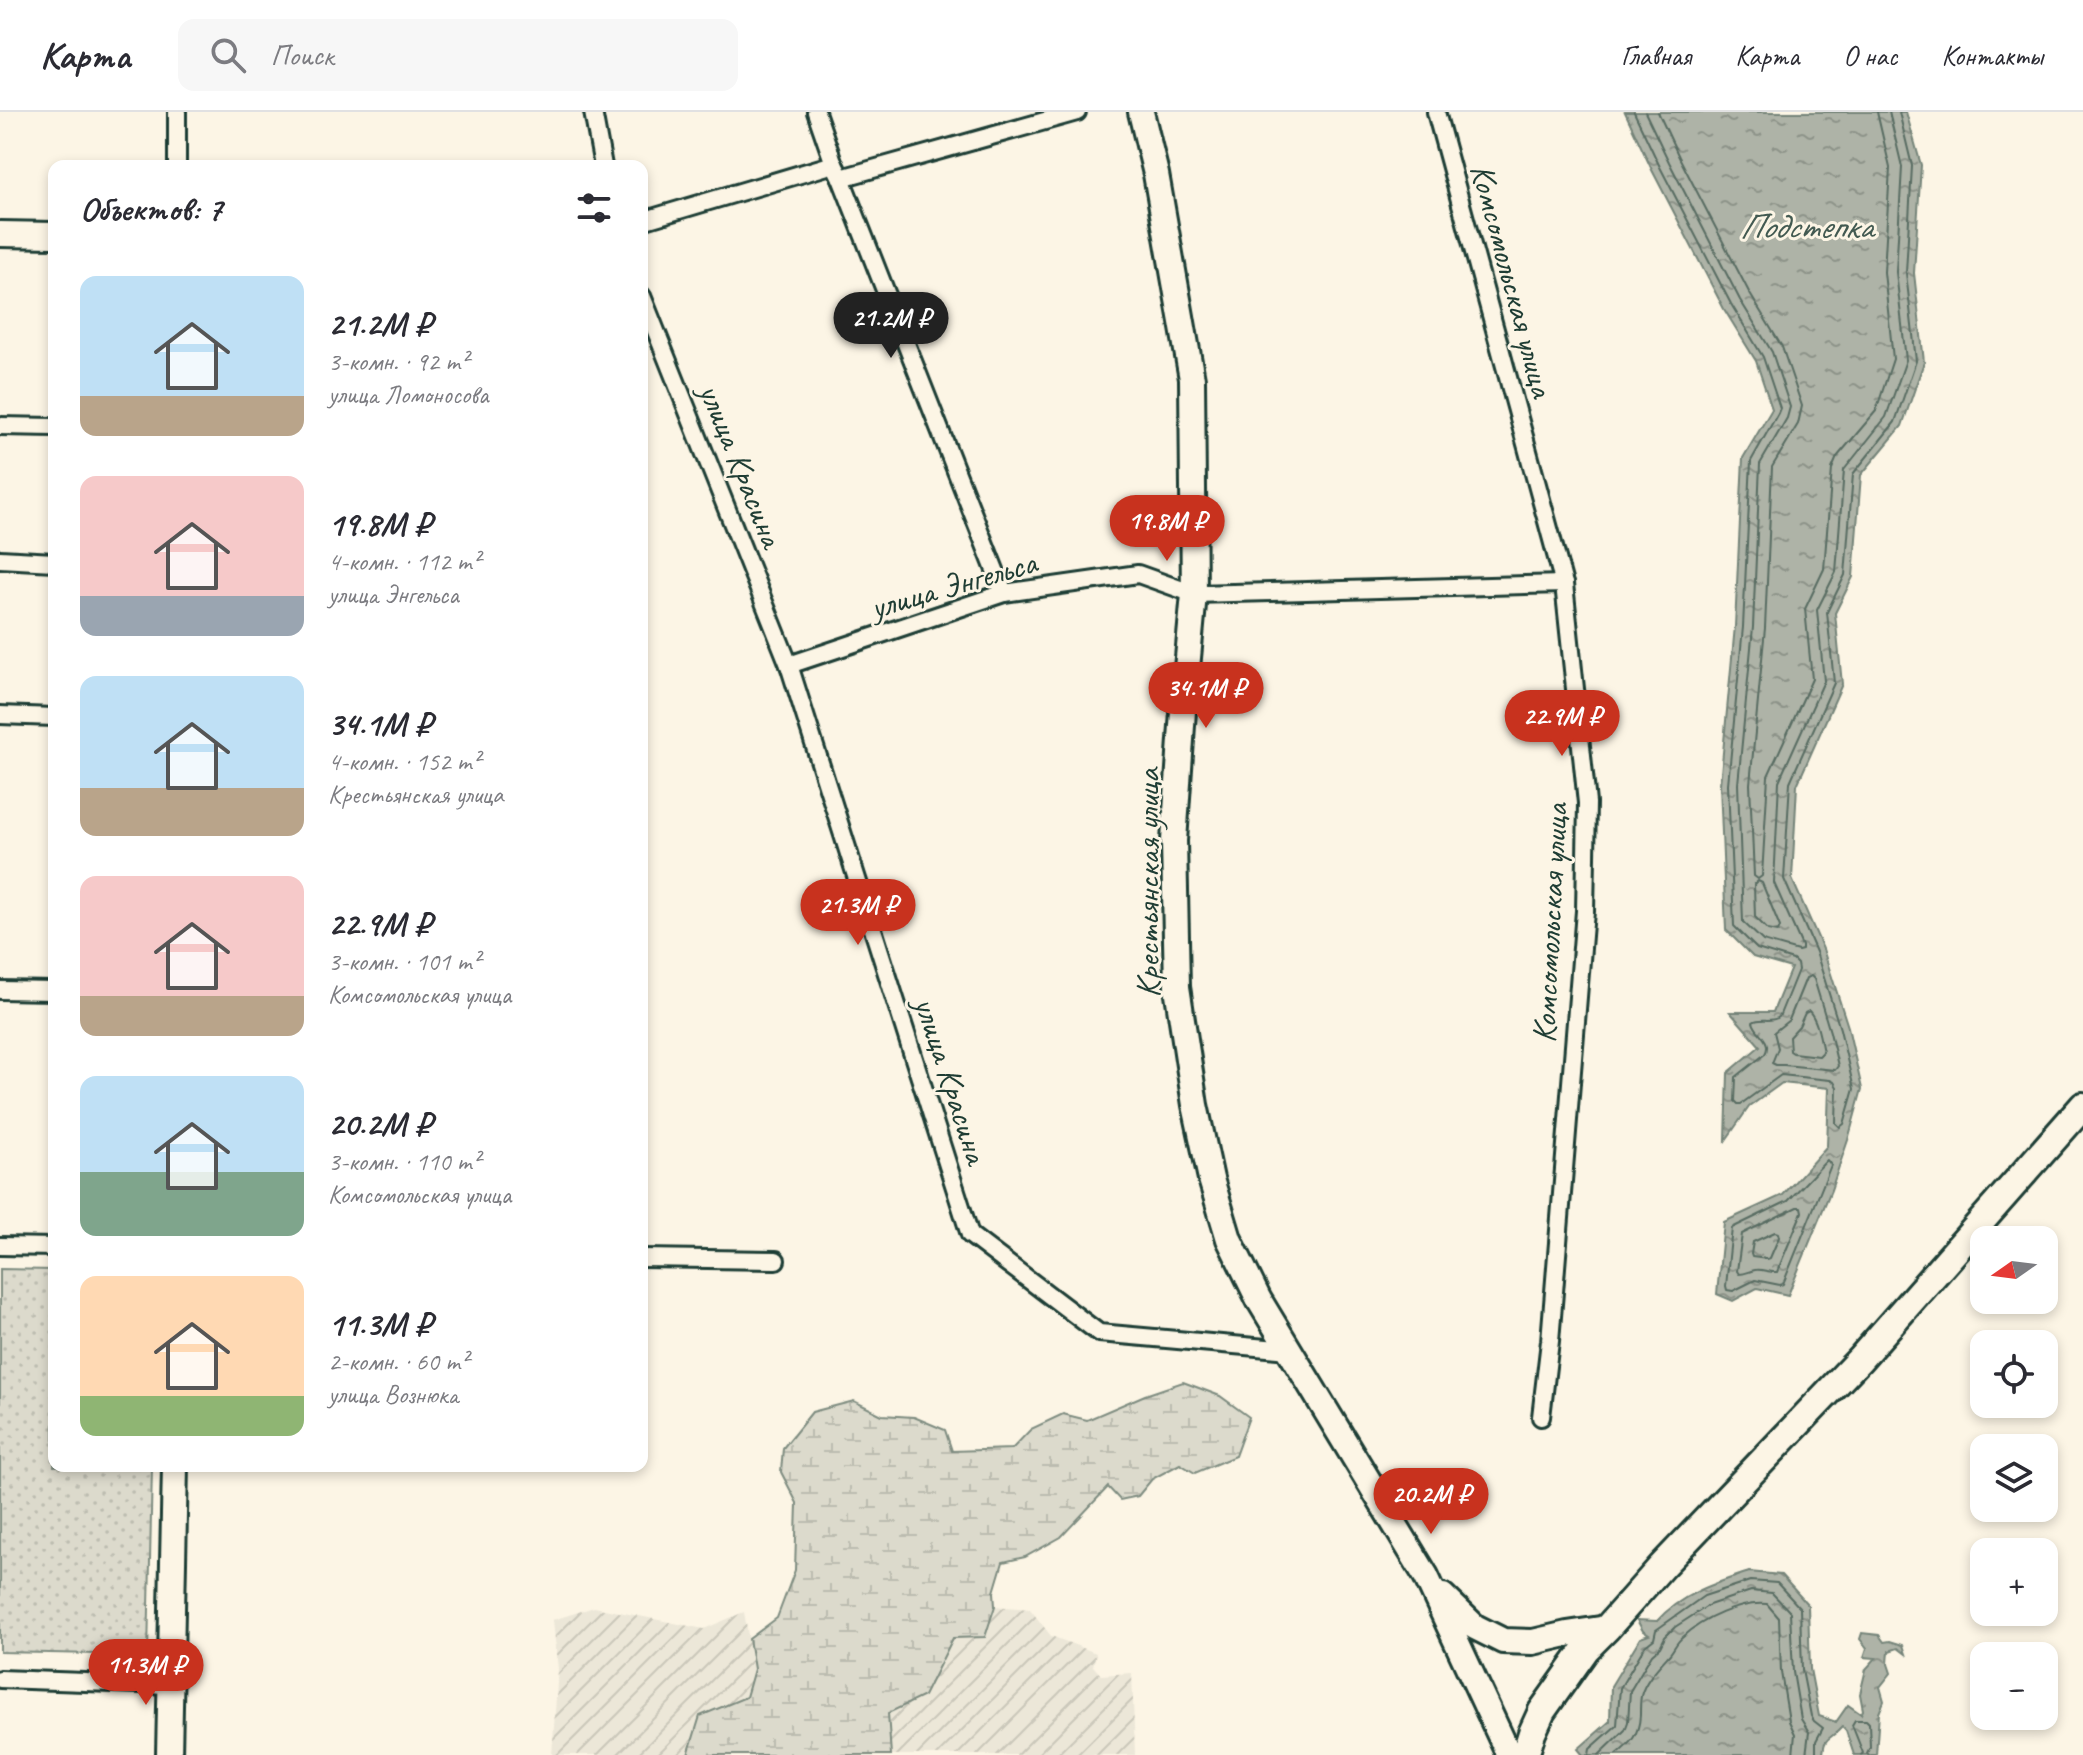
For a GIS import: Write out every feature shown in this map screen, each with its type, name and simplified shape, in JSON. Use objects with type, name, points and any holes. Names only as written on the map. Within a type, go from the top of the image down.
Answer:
[{"type":"main road","points":[[1525,1755],[1542,1711],[1586,1649],[1860,1359],[2083,1106]]},
{"type":"street","points":[[177,112],[177,160]]},
{"type":"street","points":[[593,112],[602,160]]},
{"type":"street","points":[[816,112],[1004,593]]},
{"type":"street","points":[[648,219],[1077,112]]},
{"type":"street","name":"Крестьянская улица","points":[[1141,112],[1156,174],[1192,379],[1194,594],[1174,841],[1177,987],[1195,1105],[1211,1179],[1229,1239],[1259,1300],[1426,1576]]},
{"type":"street","name":"Комсомольская улица","points":[[1436,112],[1564,584],[1587,803],[1585,911],[1541,1417]]},
{"type":"street","points":[[0,234],[48,235]]},
{"type":"street","name":"улица Красина","points":[[648,311],[789,665],[970,1235],[1099,1333],[1290,1350]]},
{"type":"street","points":[[0,426],[48,427]]},
{"type":"street","points":[[0,559],[48,562]]},
{"type":"street","name":"улица Энгельса","points":[[789,665],[1004,593],[1138,574],[1194,594],[1564,584]]},
{"type":"street","points":[[0,715],[48,717]]},
{"type":"street","points":[[0,990],[48,991]]},
{"type":"street","points":[[0,1246],[48,1247]]},
{"type":"street","points":[[648,1258],[776,1260]]},
{"type":"street","points":[[169,1755],[175,1472]]},
{"type":"street","points":[[1426,1576],[1475,1627],[1503,1641],[1533,1642],[1607,1628]]},
{"type":"street","points":[[1426,1576],[1509,1755]]},
{"type":"street","points":[[0,1679],[170,1685]]},
{"type":"shaded area","points":[[995,1606],[1030,1609],[1051,1636],[1096,1653],[1093,1666],[1101,1675],[1132,1673],[1135,1755],[891,1755],[888,1713],[924,1696],[953,1637],[985,1637]]},
{"type":"shaded area","points":[[594,1607],[704,1629],[744,1612],[754,1669],[746,1697],[700,1716],[688,1755],[552,1755],[558,1669],[553,1620]]},
{"type":"green space","points":[[0,1269],[48,1270],[48,1472],[152,1472],[148,1655],[0,1652]]},
{"type":"green space","points":[[1183,1382],[1220,1396],[1249,1417],[1235,1456],[1195,1473],[1180,1464],[1152,1479],[1138,1496],[1120,1500],[1108,1487],[1061,1537],[1025,1557],[1003,1562],[994,1592],[995,1606],[985,1637],[953,1638],[924,1696],[888,1713],[891,1755],[688,1755],[700,1716],[746,1697],[754,1669],[749,1639],[777,1618],[795,1570],[797,1503],[781,1472],[783,1448],[812,1412],[854,1401],[882,1415],[914,1417],[945,1430],[952,1451],[1012,1449],[1031,1429],[1063,1414],[1087,1420]]},
{"type":"water","name":"Подстепка","points":[[1625,112],[1906,112],[1921,165],[1914,273],[1924,362],[1902,426],[1861,475],[1853,577],[1835,613],[1842,684],[1797,785],[1792,879],[1823,949],[1848,1027],[1862,1089],[1831,1190],[1788,1295],[1757,1288],[1733,1301],[1717,1294],[1724,1222],[1783,1195],[1827,1146],[1829,1088],[1782,1083],[1749,1107],[1726,1140],[1728,1073],[1760,1046],[1730,1012],[1773,1012],[1791,968],[1753,957],[1726,930],[1720,784],[1735,626],[1743,458],[1772,409],[1756,361],[1724,309]]},
{"type":"water","points":[[1749,1572],[1781,1575],[1808,1605],[1810,1669],[1819,1716],[1836,1722],[1848,1705],[1861,1714],[1860,1694],[1866,1669],[1876,1658],[1864,1657],[1867,1648],[1860,1639],[1862,1633],[1879,1635],[1884,1642],[1903,1645],[1906,1654],[1898,1648],[1889,1651],[1891,1673],[1880,1687],[1884,1701],[1879,1713],[1876,1755],[1854,1755],[1842,1727],[1827,1741],[1823,1755],[1583,1755],[1578,1749],[1610,1721],[1611,1686],[1640,1638],[1649,1635],[1637,1620],[1657,1621],[1688,1597]]}]
